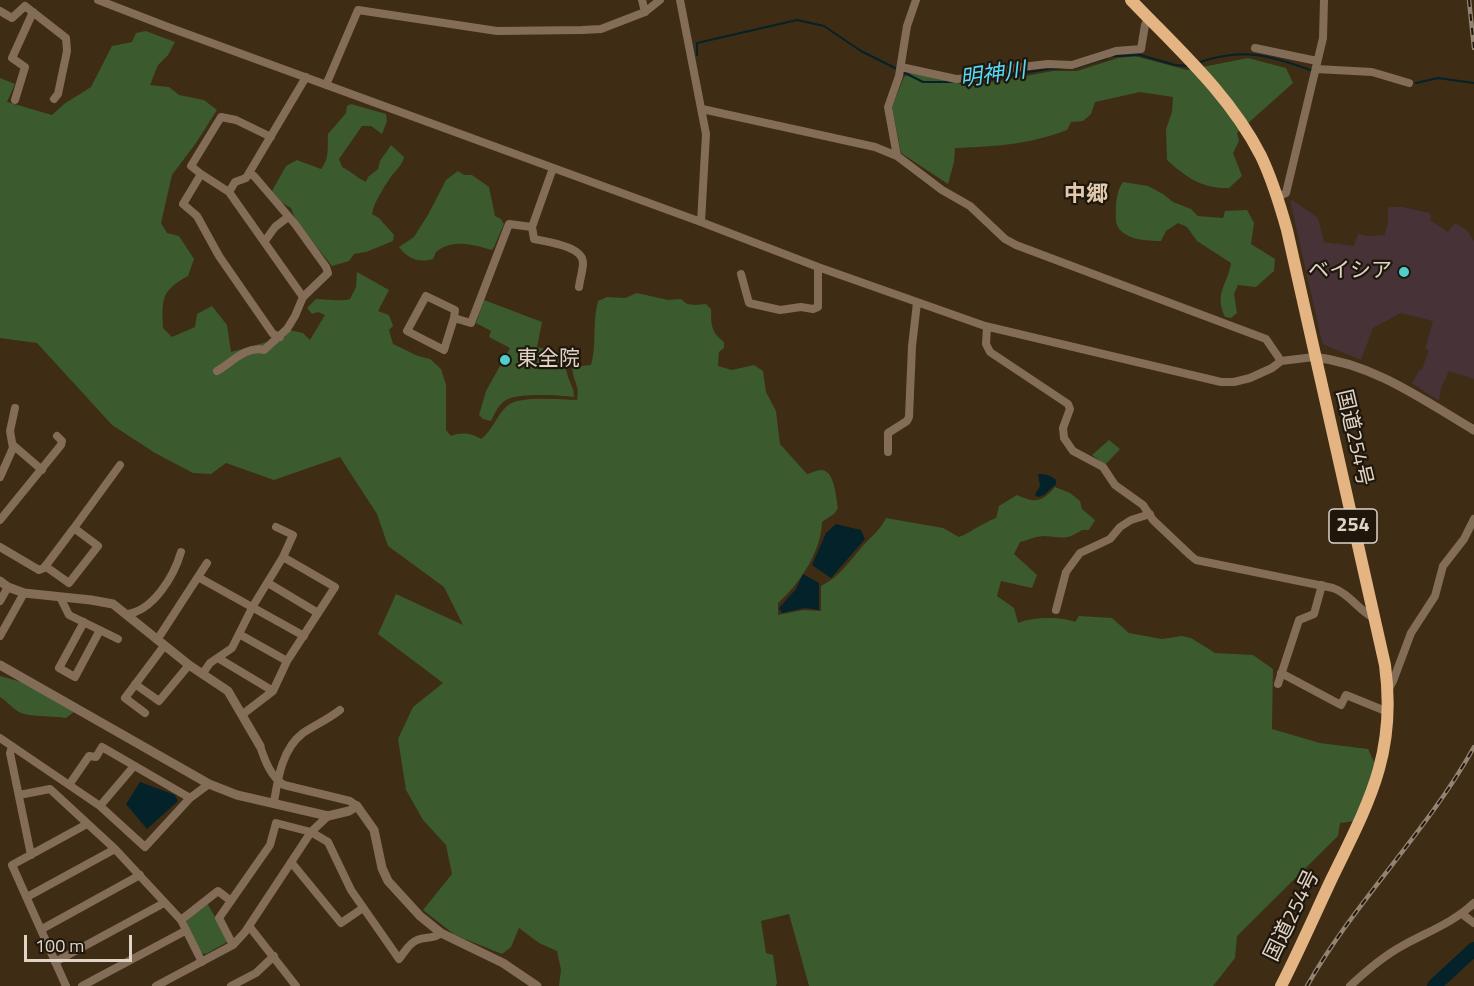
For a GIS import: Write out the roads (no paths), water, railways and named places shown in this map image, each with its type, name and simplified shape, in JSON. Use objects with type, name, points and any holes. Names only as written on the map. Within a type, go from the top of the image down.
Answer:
[{"type":"highway","name":"国道254号","points":[[1131,0],[1201,70],[1227,103],[1253,141],[1278,197],[1374,618],[1388,690],[1386,741],[1373,791],[1281,986]]},
{"type":"street","points":[[98,0],[818,267],[987,327],[1221,382],[1250,378],[1272,368],[1281,361],[1314,357],[1337,359],[1401,385],[1474,430]]},
{"type":"street","points":[[642,0],[645,12]]},
{"type":"street","points":[[326,85],[358,10],[504,32],[601,29],[645,12],[660,0]]},
{"type":"street","points":[[680,0],[706,134],[701,222]]},
{"type":"street","points":[[897,156],[888,107],[900,71],[907,26],[916,0]]},
{"type":"street","points":[[1278,197],[1286,193],[1323,39],[1324,0]]},
{"type":"street","points":[[0,11],[12,18],[25,6],[66,38],[68,51],[58,94],[54,99]]},
{"type":"street","points":[[15,100],[25,67],[12,58],[33,12]]},
{"type":"street","points":[[900,71],[956,79],[986,77],[1012,68],[1048,64],[1072,65],[1116,51],[1141,49],[1148,18]]},
{"type":"street","points":[[1255,48],[1316,65],[1372,72],[1409,82]]},
{"type":"street","points":[[229,192],[235,182],[246,178],[306,77]]},
{"type":"street","points":[[702,109],[874,147],[897,156],[942,190],[970,206],[1005,239],[1016,245],[1266,339],[1281,361]]},
{"type":"street","points":[[271,138],[236,120],[221,117],[191,166],[229,192],[303,297]]},
{"type":"street","points":[[553,168],[532,227],[534,239],[561,245],[580,255],[584,261],[579,286]]},
{"type":"street","points":[[218,372],[241,354],[258,348],[264,350],[280,337],[295,316],[303,297],[328,273],[295,224],[249,173]]},
{"type":"street","points":[[201,174],[183,204],[197,216],[219,256],[273,334],[280,337]]},
{"type":"street","points":[[265,241],[275,227],[288,217]]},
{"type":"street","points":[[454,318],[471,323],[509,224],[532,227]]},
{"type":"street","points":[[741,274],[749,303],[780,310],[801,307],[813,309],[818,307],[818,267]]},
{"type":"street","points":[[426,296],[455,310],[454,318],[444,350],[407,331],[426,296]]},
{"type":"street","points":[[888,452],[888,433],[908,421],[909,417],[912,346],[917,303]]},
{"type":"street","points":[[987,327],[986,344],[990,352],[1068,404],[1070,408],[1063,428],[1064,438],[1073,451],[1102,467],[1115,485],[1143,505],[1169,536],[1196,560],[1343,591],[1361,611],[1374,618]]},
{"type":"street","points":[[0,477],[13,446],[10,431],[15,408]]},
{"type":"street","points":[[0,520],[61,445],[62,441],[57,436]]},
{"type":"street","points":[[13,446],[42,470]]},
{"type":"street","points":[[0,548],[39,570],[45,566],[120,465]]},
{"type":"street","points":[[1056,610],[1066,572],[1080,553],[1110,539],[1120,527],[1131,520],[1150,514]]},
{"type":"street","points":[[1388,690],[1394,681],[1411,633],[1435,596],[1443,566],[1464,539],[1474,519]]},
{"type":"street","points":[[45,566],[69,583],[98,546],[74,528]]},
{"type":"street","points":[[203,673],[210,663],[232,648],[253,606],[283,557],[293,536],[276,528]]},
{"type":"street","points":[[127,614],[138,613],[147,607],[172,574],[181,552]]},
{"type":"street","points":[[243,714],[273,691],[287,661],[335,587],[283,557]]},
{"type":"street","points":[[145,713],[125,698],[207,563]]},
{"type":"street","points":[[198,577],[304,636]]},
{"type":"street","points":[[268,583],[318,613]]},
{"type":"street","points":[[0,601],[4,584],[24,593],[105,602],[127,614],[160,643],[228,691],[260,746],[266,764],[278,781],[284,785],[350,801],[357,806],[374,830],[382,868],[388,880],[420,916],[441,933],[467,948],[503,963],[537,986]]},
{"type":"street","points":[[1278,684],[1296,627],[1302,617],[1314,614],[1322,585]]},
{"type":"street","points":[[0,636],[24,593]]},
{"type":"street","points":[[60,597],[69,615],[118,639]]},
{"type":"street","points":[[84,622],[59,668],[75,677],[100,630]]},
{"type":"street","points":[[240,634],[287,661]]},
{"type":"street","points":[[218,658],[273,691]]},
{"type":"street","points":[[0,665],[209,784],[237,795],[328,816],[357,806]]},
{"type":"street","points":[[135,684],[159,702],[189,665]]},
{"type":"street","points":[[1281,673],[1341,705],[1346,695],[1388,712]]},
{"type":"street","points":[[274,802],[278,781],[290,747],[303,734],[340,710]]},
{"type":"street","points":[[0,738],[100,806],[145,847],[190,798],[209,784]]},
{"type":"street","points":[[12,746],[10,753],[31,855]]},
{"type":"street","points":[[69,785],[89,756],[96,757],[102,747],[190,798]]},
{"type":"street","points":[[100,806],[134,766]]},
{"type":"street","points":[[19,795],[50,789],[115,849],[181,920],[202,962]]},
{"type":"street","points":[[156,986],[233,945],[249,926],[312,832],[328,816]]},
{"type":"street","points":[[233,945],[219,918],[270,845],[276,822],[312,832],[328,842],[351,890],[399,959],[418,939],[435,938],[441,933]]},
{"type":"street","points":[[65,985],[12,865],[87,824]]},
{"type":"street","points":[[27,897],[115,849]]},
{"type":"street","points":[[291,862],[341,923],[363,908]]},
{"type":"street","points":[[42,929],[140,875]]},
{"type":"street","points":[[181,920],[218,891],[231,901]]},
{"type":"street","points":[[55,962],[164,903]]},
{"type":"street","points":[[1350,986],[1373,963],[1462,914],[1474,903]]},
{"type":"street","points":[[1462,914],[1474,923]]},
{"type":"street","points":[[249,926],[296,986]]},
{"type":"street","points":[[81,986],[185,931]]},
{"type":"street","points":[[231,986],[256,973],[274,956]]},
{"type":"water","points":[[1038,474],[1052,477],[1056,480],[1056,484],[1044,495],[1038,497],[1035,495],[1040,486]]},
{"type":"water","points":[[836,524],[861,530],[865,539],[831,578],[812,565],[826,533]]},
{"type":"water","points":[[803,574],[819,583],[819,610],[805,608],[782,613],[779,608],[796,589]]},
{"type":"water","points":[[140,782],[175,795],[178,801],[147,829],[126,804]]},
{"type":"waterway","name":"明神川","points":[[697,55],[697,43],[797,20],[824,26],[861,51],[897,69]]},
{"type":"waterway","name":"明神川","points":[[1197,63],[1242,54],[1269,57],[1313,71]]},
{"type":"waterway","name":"明神川","points":[[1113,56],[1140,55],[1175,65],[1189,66]]},
{"type":"waterway","name":"明神川","points":[[1073,68],[1107,58]]},
{"type":"waterway","name":"明神川","points":[[995,78],[1064,68]]},
{"type":"waterway","name":"明神川","points":[[903,72],[923,82],[954,82]]},
{"type":"waterway","name":"明神川","points":[[1416,83],[1438,78],[1474,83]]},
{"type":"waterway","points":[[1434,986],[1474,949]]},
{"type":"railway","points":[[1469,0],[1474,48]]},
{"type":"railway","points":[[1307,986],[1347,925],[1435,808],[1474,747]]},
{"type":"place","name":"ベイシア","points":[[1404,272]]},
{"type":"place","name":"東全院","points":[[505,360]]},
{"type":"district","name":"中郷","points":[[1086,196]]}]
